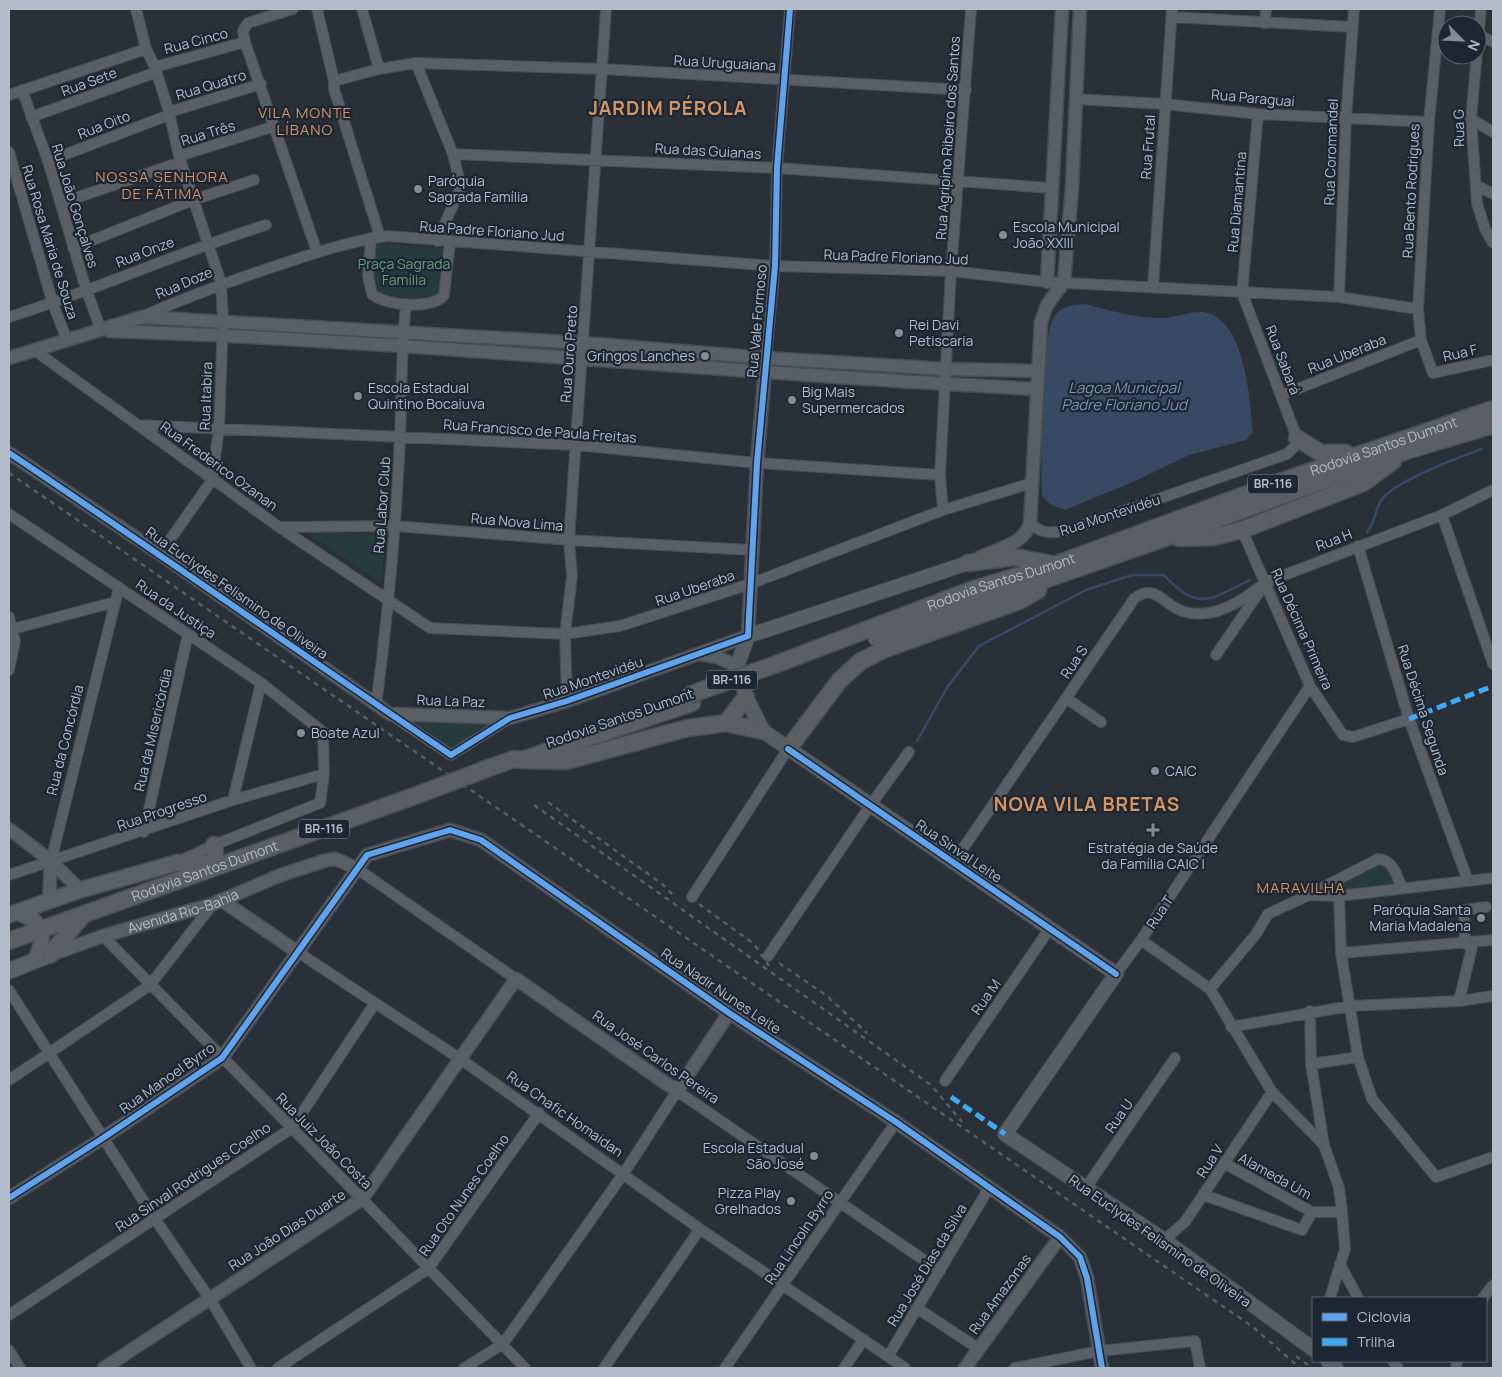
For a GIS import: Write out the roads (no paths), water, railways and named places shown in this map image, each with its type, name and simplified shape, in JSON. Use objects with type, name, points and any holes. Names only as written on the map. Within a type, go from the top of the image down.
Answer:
[{"type":"highway","name":"Rodovia Santos Dumont","points":[[9,941],[486,769],[518,760],[518,753],[691,699],[775,670],[1061,568],[1368,451],[1493,409]]},
{"type":"highway","name":"Rodovia Santos Dumont","points":[[775,670],[974,589],[1061,568],[1162,539],[1409,450],[1493,425]]},
{"type":"highway","points":[[1297,438],[1321,453],[1333,455],[1368,451]]},
{"type":"highway","points":[[1162,539],[1213,537],[1242,530],[1362,484],[1409,450]]},
{"type":"highway","points":[[968,563],[1014,557],[1061,568]]},
{"type":"highway","points":[[968,563],[976,566],[981,574],[980,583],[974,589]]},
{"type":"highway","points":[[788,749],[839,681],[862,661],[885,649],[1019,601],[1061,568]]},
{"type":"highway","points":[[726,723],[746,697]]},
{"type":"highway","points":[[518,760],[566,761],[688,728],[726,723],[763,731]]},
{"type":"highway","points":[[176,863],[222,864],[214,845]]},
{"type":"highway","points":[[43,957],[85,913]]},
{"type":"main road","name":"Rua Montevidéu","points":[[748,636],[968,563]]},
{"type":"main road","name":"Rua Vale Formoso","points":[[737,666],[748,636]]},
{"type":"main road","name":"Rua Sinval Leite","points":[[737,666],[746,697],[763,731],[1116,974]]},
{"type":"main road","points":[[14,914],[80,890],[176,863]]},
{"type":"main road","points":[[14,914],[32,919],[41,929],[43,957]]},
{"type":"main road","name":"Avenida Rio-Bahia","points":[[9,971],[43,957]]},
{"type":"main road","name":"Rua T","points":[[1005,1134],[1116,974]]},
{"type":"main road","name":"Rua Euclydes Felismino de Oliveira","points":[[1005,1134],[1085,1190],[1164,1240],[1312,1348]]},
{"type":"street","name":"Rua Itabira","points":[[136,9],[146,49],[156,70],[169,114],[180,159],[221,283],[223,320],[219,429],[212,480],[160,554]]},
{"type":"street","points":[[294,9],[244,26],[245,42],[261,84],[317,252]]},
{"type":"street","points":[[317,9],[334,80],[334,89],[376,237],[368,276],[372,294],[385,301],[406,304],[440,300],[444,295],[450,242]]},
{"type":"street","points":[[362,9],[379,69]]},
{"type":"street","name":"Rua Ouro Preto","points":[[567,702],[565,634],[572,576],[569,540],[606,9]]},
{"type":"street","name":"Rua Vale Formoso","points":[[748,636],[757,463],[775,266],[777,168],[790,9]]},
{"type":"street","name":"Rua Agripino Ribeiro dos Santos","points":[[943,510],[940,474],[951,271],[971,9]]},
{"type":"street","points":[[1054,295],[1047,282],[1062,9]]},
{"type":"street","points":[[1030,523],[1041,322],[1054,295],[1064,282],[1072,188],[1080,9]]},
{"type":"street","points":[[1266,9],[1266,23]]},
{"type":"street","name":"Rua Coromandel","points":[[1339,297],[1346,118],[1354,9]]},
{"type":"street","name":"Rua Bento Rodrigues","points":[[1433,373],[1421,340],[1418,309],[1429,122],[1440,9]]},
{"type":"street","points":[[1172,13],[1266,23],[1352,27]]},
{"type":"street","name":"Rua Frutal","points":[[1152,288],[1172,13]]},
{"type":"street","name":"Rua Cinco","points":[[156,70],[245,42]]},
{"type":"street","points":[[9,95],[146,49]]},
{"type":"street","points":[[416,63],[453,154],[461,187],[437,241]]},
{"type":"street","name":"Rua Uruguaiana","points":[[334,80],[379,69],[416,63],[602,69],[966,90]]},
{"type":"street","name":"Rua G","points":[[1476,65],[1471,119],[1477,203],[1485,229],[1493,243]]},
{"type":"street","name":"Rua Sete","points":[[31,117],[156,70]]},
{"type":"street","name":"Rua Quatro","points":[[169,114],[261,84]]},
{"type":"street","name":"Rua João Gonçalves","points":[[22,90],[48,161],[100,330]]},
{"type":"street","name":"Rua Paraguai","points":[[1075,99],[1164,104],[1258,114],[1429,122]]},
{"type":"street","name":"Rua Oito","points":[[48,161],[169,114]]},
{"type":"street","name":"Rua Diamantina","points":[[1242,293],[1258,114]]},
{"type":"street","points":[[1471,119],[1493,132]]},
{"type":"street","name":"Rua Três","points":[[61,203],[275,126]]},
{"type":"street","name":"Rua Rosa Maria de Souza","points":[[9,152],[52,304],[67,340]]},
{"type":"street","name":"Rua das Guianas","points":[[453,154],[777,168],[1051,188]]},
{"type":"street","points":[[74,248],[193,200],[254,180]]},
{"type":"street","points":[[1476,185],[1493,194]]},
{"type":"street","name":"Rua Onze","points":[[9,318],[52,304],[86,289],[207,243],[266,224]]},
{"type":"street","name":"Rua Padre Floriano Jud","points":[[376,237],[775,266],[951,271],[1047,282],[1339,297],[1418,309]]},
{"type":"street","name":"Rua Doze","points":[[10,356],[142,317],[221,283],[317,252],[376,237]]},
{"type":"street","name":"Rua Sabará","points":[[1242,293],[1297,438]]},
{"type":"street","name":"Rua Labor Club","points":[[376,706],[390,601],[400,436],[401,348],[406,304]]},
{"type":"street","points":[[142,317],[223,320],[582,343],[766,358],[946,369],[1038,371]]},
{"type":"street","points":[[100,330],[222,334],[401,348],[582,358],[765,373],[1037,389]]},
{"type":"street","name":"Rua Uberaba","points":[[1282,395],[1421,340]]},
{"type":"street","name":"Rua Frederico Ozanan","points":[[34,350],[212,480],[390,601]]},
{"type":"street","name":"Rua F","points":[[1433,373],[1493,360]]},
{"type":"street","name":"Rua Francisco de Paula Freitas","points":[[137,424],[576,445],[757,463],[940,474]]},
{"type":"street","name":"Rua Montevidéu","points":[[1030,523],[1036,530],[1049,534],[1069,530],[1287,454],[1295,446],[1297,438]]},
{"type":"street","name":"Rua Euclydes Felismino de Oliveira","points":[[9,453],[160,554],[376,706],[451,755]]},
{"type":"street","name":"Rua Uberaba","points":[[390,601],[430,628],[565,634],[638,621],[750,584],[943,510],[1032,483]]},
{"type":"street","name":"Rua H","points":[[1266,582],[1442,515],[1493,490]]},
{"type":"street","name":"Rua da Justiça","points":[[9,514],[261,683],[323,732],[324,774]]},
{"type":"street","points":[[1442,515],[1493,664]]},
{"type":"street","name":"Rua Montevidéu","points":[[968,563],[1020,539],[1028,532],[1030,523]]},
{"type":"street","name":"Rua Nova Lima","points":[[279,527],[395,526],[569,540],[752,550]]},
{"type":"street","name":"Rua Décima Primeira","points":[[1242,530],[1310,686],[1343,736],[1353,737],[1409,719]]},
{"type":"street","name":"Rua Décima Segunda","points":[[1358,546],[1409,719],[1468,881]]},
{"type":"street","points":[[1216,655],[1266,582]]},
{"type":"street","name":"Rua S","points":[[953,863],[1134,599],[1141,592],[1151,592],[1183,612],[1202,614],[1222,610],[1266,582]]},
{"type":"street","name":"Rua da Concórdia","points":[[49,901],[51,861],[119,587]]},
{"type":"street","points":[[10,630],[115,602]]},
{"type":"street","points":[[9,617],[10,630],[15,641],[9,670]]},
{"type":"street","name":"Rua da Misericórdia","points":[[144,832],[188,634]]},
{"type":"street","name":"Rua Montevidéu","points":[[451,755],[510,718],[567,702],[748,636]]},
{"type":"street","points":[[699,654],[717,658],[737,666]]},
{"type":"street","points":[[233,800],[261,683]]},
{"type":"street","name":"Rua T","points":[[1116,974],[1141,940],[1310,686]]},
{"type":"street","points":[[1066,698],[1101,722]]},
{"type":"street","name":"Rua La Paz","points":[[390,714],[510,718]]},
{"type":"street","points":[[692,897],[788,749]]},
{"type":"street","points":[[768,956],[870,806],[910,752]]},
{"type":"street","points":[[176,863],[214,845],[320,803],[324,774]]},
{"type":"street","name":"Rua Progresso","points":[[9,875],[144,832],[233,800],[324,774]]},
{"type":"street","points":[[9,829],[51,861],[80,890]]},
{"type":"street","name":"Rua Nadir Nunes Leite","points":[[356,868],[368,855],[450,830],[481,840],[729,1013],[896,1122],[1060,1237],[1080,1257],[1087,1278],[1102,1368]]},
{"type":"street","name":"Avenida Rio-Bahia","points":[[43,957],[103,936],[217,902],[281,875],[328,860],[336,860],[356,868]]},
{"type":"street","points":[[1210,990],[1256,934],[1268,914],[1378,860],[1385,860],[1391,864],[1402,888]]},
{"type":"street","name":"Rua Manoel Byrro","points":[[9,1198],[222,1058],[299,953],[356,868]]},
{"type":"street","name":"Rua José Carlos Pereira","points":[[356,868],[940,1271]]},
{"type":"street","points":[[1309,895],[1338,896],[1493,878]]},
{"type":"street","points":[[1338,896],[1341,954],[1358,1057],[1372,1099],[1436,1177],[1493,1157]]},
{"type":"street","points":[[9,1080],[150,985],[217,902]]},
{"type":"street","name":"Rua Chafic Homaidan","points":[[217,902],[299,953],[459,1058],[624,1173],[700,1229],[889,1355],[905,1368]]},
{"type":"street","points":[[1459,1000],[1469,943],[1464,910],[1486,907]]},
{"type":"street","name":"Rua M","points":[[946,1081],[1050,928]]},
{"type":"street","name":"Rua Juiz João Costa","points":[[103,936],[525,1368]]},
{"type":"street","points":[[1141,940],[1210,990],[1272,1092],[1324,1145]]},
{"type":"street","points":[[1341,954],[1493,940]]},
{"type":"street","name":"Rua João Dias Duarte","points":[[104,1368],[362,1199],[516,978]]},
{"type":"street","points":[[9,990],[155,1218],[210,1299],[251,1368]]},
{"type":"street","points":[[1231,1027],[1310,1011],[1350,1006],[1459,1000],[1493,996]]},
{"type":"street","name":"Rua Sinval Rodrigues Coelho","points":[[9,1315],[292,1128],[375,1003]]},
{"type":"street","points":[[1310,1011],[1311,1064],[1324,1145],[1339,1188],[1345,1250],[1330,1297]]},
{"type":"street","points":[[464,1368],[503,1344],[624,1173],[729,1013]]},
{"type":"street","points":[[1311,1064],[1358,1057]]},
{"type":"street","name":"Rua U","points":[[1085,1190],[1175,1058]]},
{"type":"street","name":"Rua V","points":[[1164,1240],[1185,1222],[1272,1092]]},
{"type":"street","name":"Rua Oto Nunes Coelho","points":[[278,1368],[428,1269],[539,1113]]},
{"type":"street","name":"Rua Lincoln Byrro","points":[[725,1368],[896,1122]]},
{"type":"street","name":"Alameda Um","points":[[1224,1163],[1312,1212],[1342,1212]]},
{"type":"street","name":"Rua José Dias da Silva","points":[[889,1355],[989,1188]]},
{"type":"street","points":[[1204,1194],[1302,1230],[1312,1212]]},
{"type":"street","points":[[604,1368],[700,1229]]},
{"type":"street","name":"Rua Amazonas","points":[[965,1368],[1060,1237]]},
{"type":"street","points":[[1340,1264],[1357,1297]]},
{"type":"street","points":[[1484,1297],[1493,1285]]},
{"type":"street","points":[[917,1308],[979,1349]]},
{"type":"street","points":[[844,1368],[864,1339]]},
{"type":"street","points":[[1015,1368],[1099,1351],[1196,1341],[1200,1368]]},
{"type":"street","points":[[9,1350],[20,1368]]},
{"type":"water","name":"Lagoa Municipal Padre Floriano Jud","points":[[1085,304],[1144,317],[1165,318],[1203,312],[1217,317],[1228,328],[1243,362],[1250,400],[1253,432],[1246,440],[1189,455],[1133,482],[1065,510],[1050,504],[1042,496],[1042,400],[1047,345],[1051,325],[1057,313],[1067,307]]},
{"type":"waterway","points":[[1367,532],[1380,502],[1391,491],[1429,470],[1481,449]]},
{"type":"waterway","points":[[917,741],[948,686],[979,646],[1086,590],[1132,575],[1164,575],[1186,594],[1204,599],[1224,593],[1250,580]]},
{"type":"railway","points":[[9,473],[1253,1327],[1300,1368]]},
{"type":"railway","points":[[548,802],[662,884],[676,898]]},
{"type":"railway","points":[[534,805],[931,1085],[962,1122]]},
{"type":"railway","points":[[699,904],[754,944],[769,966]]},
{"type":"railway","points":[[779,963],[827,996],[867,1033]]},
{"type":"railway","points":[[1296,1356],[1312,1368]]},
{"type":"place","name":"Paróquia Sagrada Família","points":[[418,189]]},
{"type":"place","name":"Escola Municipal João XXIII","points":[[1003,235]]},
{"type":"place","name":"Rei Davi Petiscaria","points":[[899,333]]},
{"type":"place","name":"Gringos Lanches","points":[[705,356]]},
{"type":"place","name":"Escola Estadual Quintino Bocaiuva","points":[[358,396]]},
{"type":"place","name":"Big Mais Supermercados","points":[[792,400]]},
{"type":"place","name":"Boate Azul","points":[[301,733]]},
{"type":"place","name":"CAIC","points":[[1155,771]]},
{"type":"place","name":"Estratégia de Saúde da Família CAIC I","points":[[1153,830]]},
{"type":"place","name":"Paróquia Santa Maria Madalena","points":[[1481,918]]},
{"type":"place","name":"Escola Estadual São José","points":[[814,1156]]},
{"type":"place","name":"Pizza Play Grelhados","points":[[791,1201]]},
{"type":"district","name":"JARDIM PÉROLA","points":[[668,108]]},
{"type":"district","name":"VILA MONTE LÍBANO","points":[[305,122]]},
{"type":"district","name":"NOSSA SENHORA DE FÁTIMA","points":[[162,186]]},
{"type":"district","name":"NOVA VILA BRETAS","points":[[1087,804]]},
{"type":"district","name":"MARAVILHA","points":[[1301,888]]},
{"type":"park label","name":"Praça Sagrada Família","points":[[404,272]]}]
